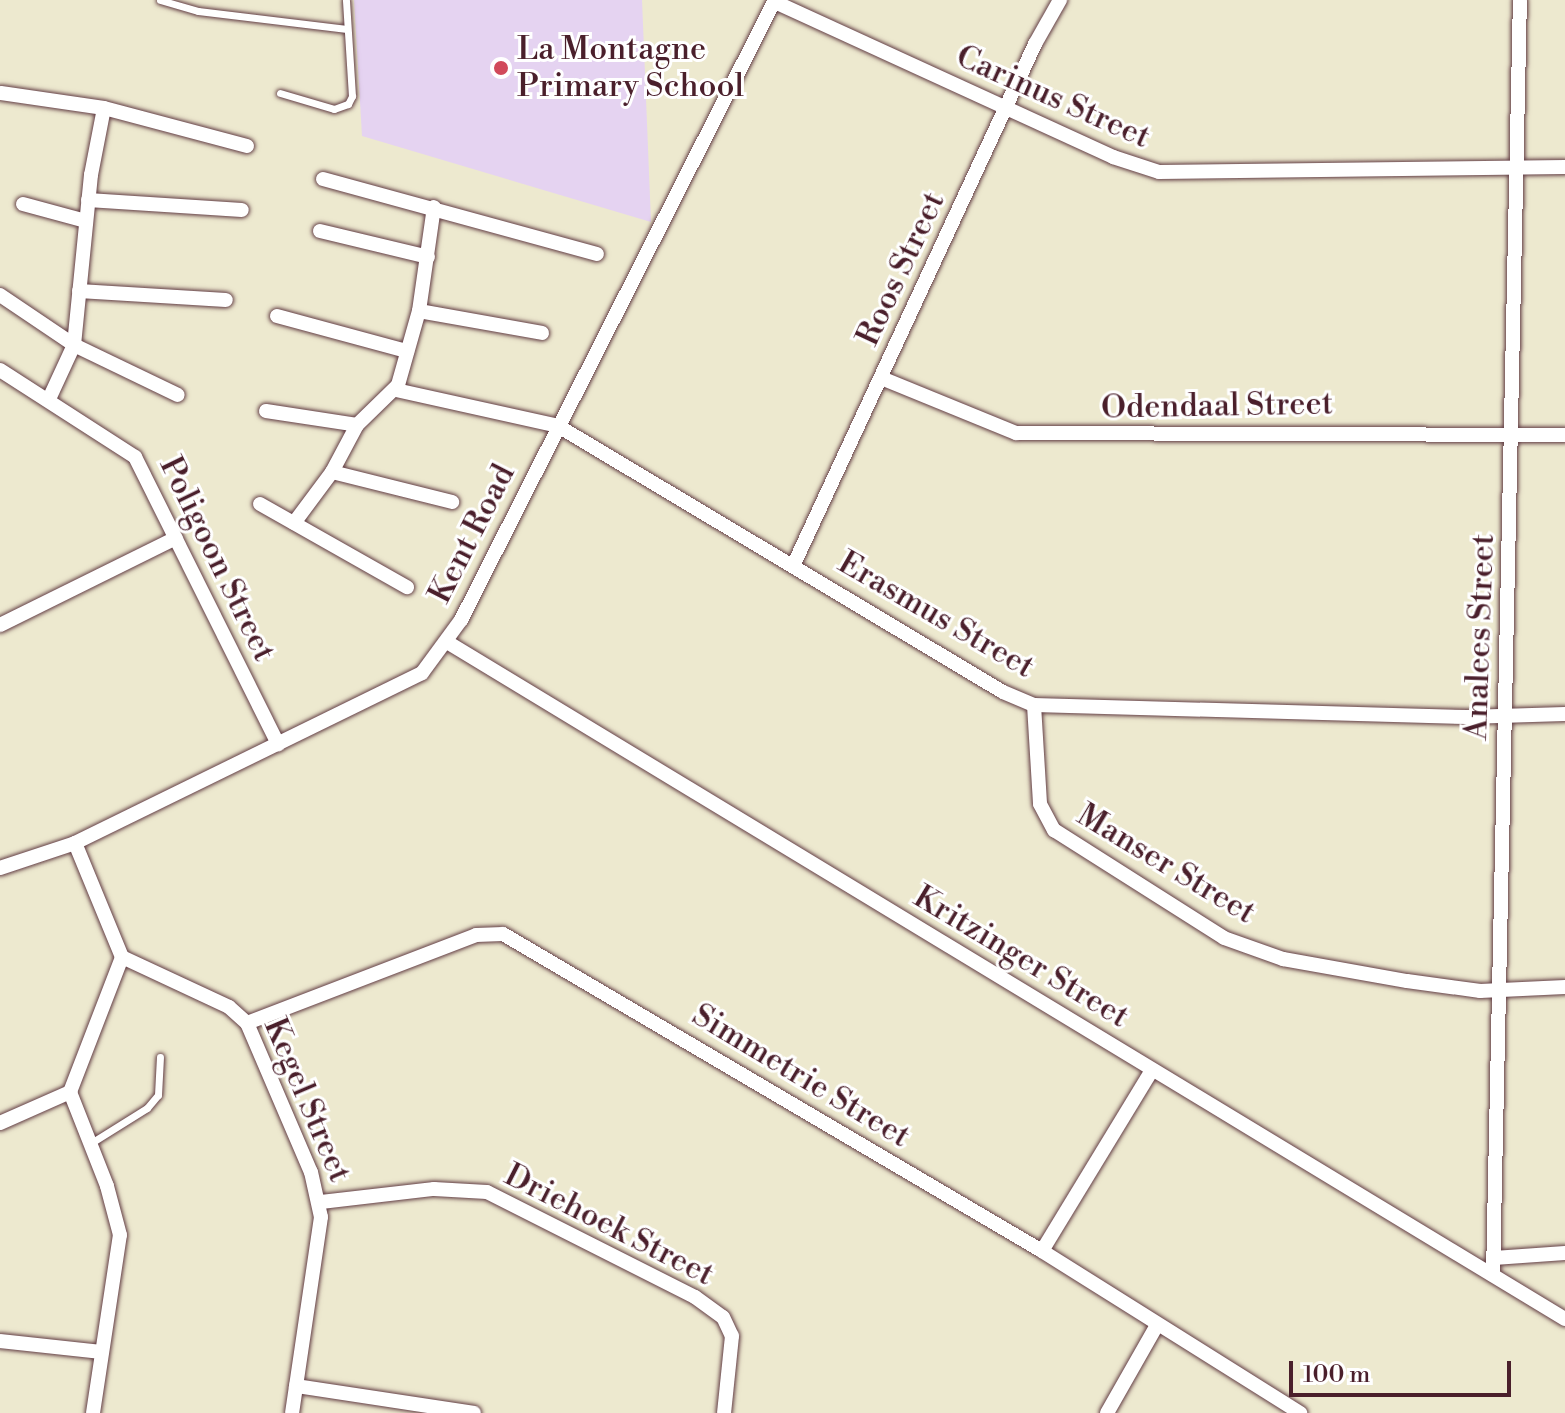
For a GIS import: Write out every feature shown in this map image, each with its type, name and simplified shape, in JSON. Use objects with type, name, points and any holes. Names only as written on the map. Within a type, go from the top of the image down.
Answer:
[{"type":"street","name":"Roos Street","points":[[794,564],[1060,0]]},
{"type":"street","name":"Analees Street","points":[[1493,1275],[1514,438],[1520,0]]},
{"type":"street","name":"Carinus Street","points":[[775,1],[1113,157],[1177,174],[1565,167]]},
{"type":"street","name":"Kent Road","points":[[0,868],[75,843],[406,683],[447,642],[775,1]]},
{"type":"street","points":[[1,93],[104,108],[247,146]]},
{"type":"street","points":[[49,399],[74,345],[88,200],[104,108]]},
{"type":"street","points":[[323,179],[597,254]]},
{"type":"street","points":[[88,200],[242,210]]},
{"type":"street","points":[[23,204],[86,221]]},
{"type":"street","points":[[294,523],[332,472],[357,425],[396,390],[419,311],[434,207]]},
{"type":"street","points":[[320,231],[428,257]]},
{"type":"street","points":[[79,291],[226,300]]},
{"type":"street","points":[[0,295],[74,345],[178,395]]},
{"type":"street","points":[[419,311],[542,333]]},
{"type":"street","points":[[277,316],[407,351]]},
{"type":"street","name":"Poligoon Street","points":[[0,370],[135,457],[278,744]]},
{"type":"street","name":"Odendaal Street","points":[[881,378],[1016,433],[1381,432],[1514,438],[1565,435]]},
{"type":"street","name":"Erasmus Street","points":[[396,390],[558,426],[794,564],[992,686],[1034,705],[1505,718],[1565,714]]},
{"type":"street","points":[[266,411],[357,425]]},
{"type":"street","points":[[332,472],[452,502]]},
{"type":"street","points":[[260,504],[407,587]]},
{"type":"street","points":[[0,625],[176,538]]},
{"type":"street","name":"Kritzinger Street","points":[[447,642],[1565,1319]]},
{"type":"street","name":"Manser Street","points":[[1034,705],[1040,804],[1054,830],[1080,850],[1224,938],[1261,952],[1407,981],[1498,991],[1565,987]]},
{"type":"street","points":[[75,843],[122,957],[70,1092],[91,1143],[120,1235],[93,1413]]},
{"type":"street","name":"Simmetrie Street","points":[[247,1023],[476,935],[503,934],[1042,1251],[1300,1413]]},
{"type":"street","name":"Kegel Street","points":[[122,957],[229,1007],[247,1023],[321,1202],[292,1413]]},
{"type":"street","points":[[1042,1251],[1152,1070]]},
{"type":"street","points":[[0,1123],[70,1092]]},
{"type":"street","name":"Driehoek Street","points":[[321,1202],[434,1189],[487,1192],[695,1297],[723,1317],[732,1336],[724,1413]]},
{"type":"street","points":[[1494,1258],[1565,1253]]},
{"type":"street","points":[[1107,1413],[1157,1325]]},
{"type":"street","points":[[0,1341],[101,1352]]},
{"type":"street","points":[[296,1386],[474,1413]]},
{"type":"lane","points":[[160,0],[198,11],[347,29]]},
{"type":"lane","points":[[280,93],[334,109],[348,104],[346,0]]},
{"type":"lane","points":[[91,1143],[147,1108],[158,1095],[160,1057]]},
{"type":"shaded area","name":"La Montagne Primary School","points":[[354,0],[642,0],[651,222],[362,136]]},
{"type":"place","name":"La Montagne Primary School","points":[[501,68]]}]
